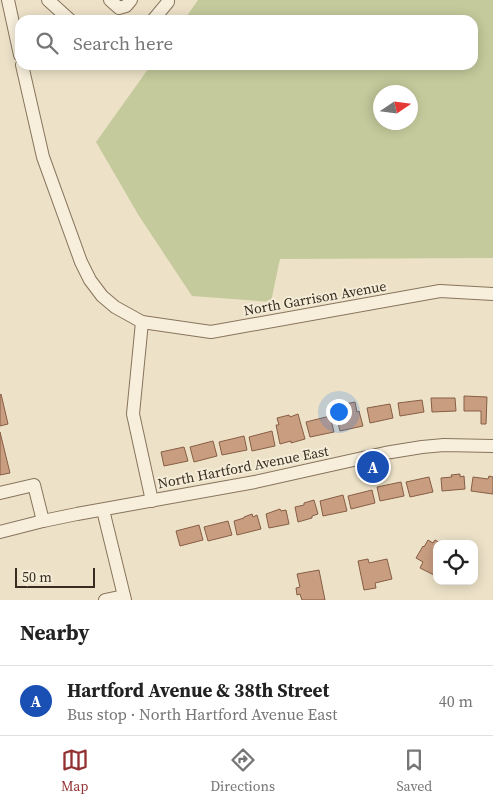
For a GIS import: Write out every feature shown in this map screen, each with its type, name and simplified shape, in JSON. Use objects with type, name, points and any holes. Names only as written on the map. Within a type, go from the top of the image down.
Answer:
[{"type":"street","points":[[8,0],[15,32]]},
{"type":"street","points":[[48,0],[64,15]]},
{"type":"street","points":[[110,0],[119,8],[126,6],[131,0]]},
{"type":"street","points":[[157,15],[168,0]]},
{"type":"street","points":[[23,70],[43,156],[81,262],[90,280],[102,296],[115,307],[142,322],[133,414],[152,501]]},
{"type":"street","name":"North Garrison Avenue","points":[[142,322],[211,332],[440,291],[493,294]]},
{"type":"street","name":"North Hartford Avenue East","points":[[0,532],[42,521],[255,482],[385,453],[444,445],[493,446]]},
{"type":"street","points":[[0,493],[34,485],[42,521]]},
{"type":"street","points":[[103,510],[124,598],[105,600]]},
{"type":"green space","points":[[198,0],[493,0],[493,258],[280,259],[271,302],[192,296],[139,216],[96,142],[147,70],[478,70],[478,15],[188,15]]},
{"type":"building","points":[[0,395],[8,424],[0,426]]},
{"type":"building","points":[[464,396],[487,397],[486,424],[481,424],[481,411],[464,411]]},
{"type":"building","points":[[431,398],[455,398],[456,411],[432,412]]},
{"type":"building","points":[[422,400],[424,412],[400,416],[398,403]]},
{"type":"building","points":[[355,402],[363,426],[340,431],[336,415],[347,413],[345,404]]},
{"type":"building","points":[[390,404],[393,418],[370,423],[367,408]]},
{"type":"building","points":[[298,414],[305,439],[280,444],[276,425],[279,425],[277,418]]},
{"type":"building","points":[[330,416],[334,432],[310,437],[306,422]]},
{"type":"building","points":[[272,431],[275,446],[252,451],[249,437]]},
{"type":"building","points":[[0,432],[10,473],[0,475]]},
{"type":"building","points":[[244,436],[247,450],[222,455],[219,442]]},
{"type":"building","points":[[213,441],[217,456],[194,462],[190,447]]},
{"type":"building","points":[[184,447],[188,461],[164,466],[161,452]]},
{"type":"building","points":[[460,474],[460,477],[464,476],[465,489],[442,491],[441,478]]},
{"type":"building","points":[[489,476],[493,477],[493,494],[471,491],[473,477],[488,479]]},
{"type":"building","points":[[429,477],[433,492],[410,497],[406,482]]},
{"type":"building","points":[[401,482],[404,496],[380,501],[377,487]]},
{"type":"building","points":[[372,490],[375,503],[351,509],[348,496]]},
{"type":"building","points":[[343,495],[347,511],[323,516],[320,501]]},
{"type":"building","points":[[314,500],[318,514],[298,522],[295,507]]},
{"type":"building","points":[[280,509],[281,511],[286,510],[289,524],[269,528],[266,514]]},
{"type":"building","points":[[252,514],[253,517],[257,515],[261,529],[237,535],[234,521]]},
{"type":"building","points":[[228,521],[232,535],[208,541],[204,527]]},
{"type":"building","points":[[199,525],[203,540],[180,546],[176,531]]},
{"type":"building","points":[[428,540],[433,543],[433,574],[420,568],[423,562],[416,558]]},
{"type":"building","points":[[368,559],[369,563],[387,559],[392,579],[375,583],[376,588],[364,590],[358,561]]},
{"type":"building","points":[[319,570],[325,600],[302,600],[300,594],[297,595],[296,588],[300,587],[297,574]]},
{"type":"place","name":"Hartford Avenue & 38th Street","points":[[373,467]]}]
